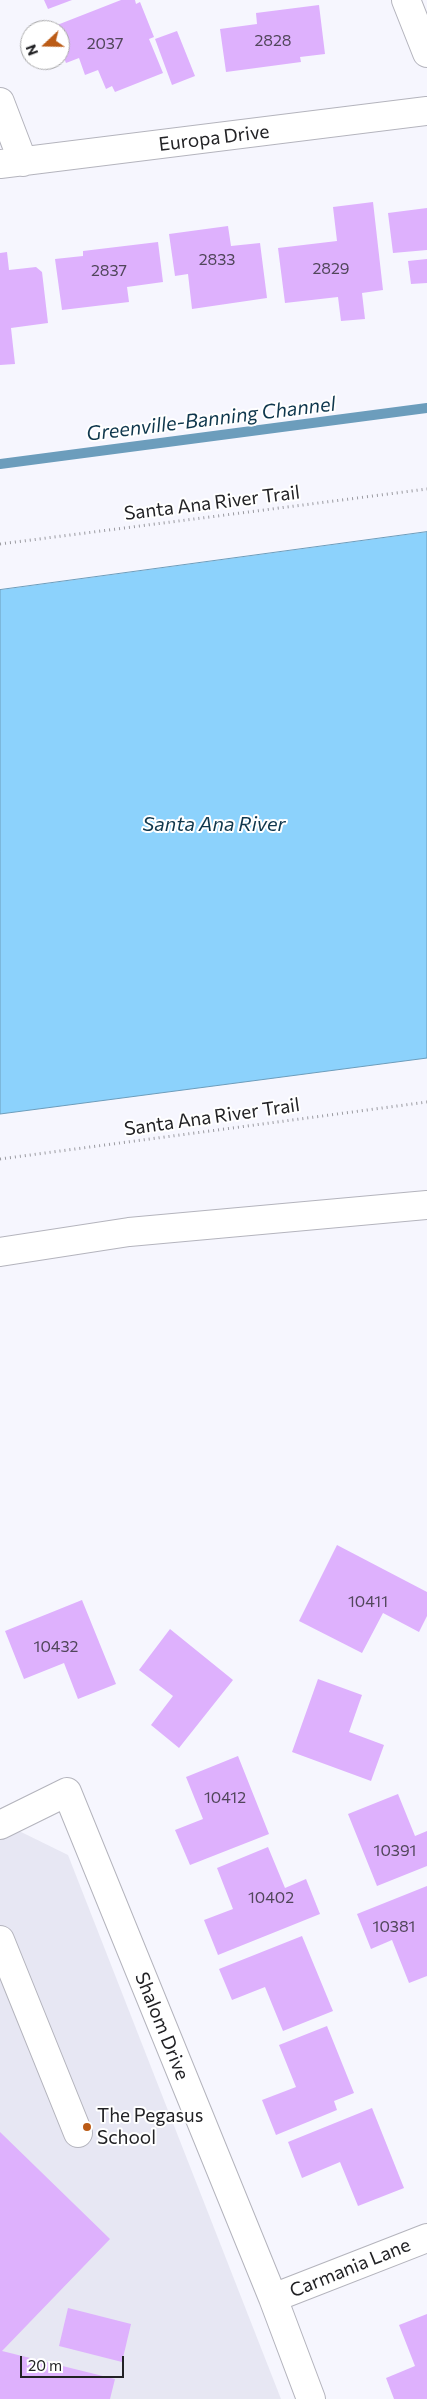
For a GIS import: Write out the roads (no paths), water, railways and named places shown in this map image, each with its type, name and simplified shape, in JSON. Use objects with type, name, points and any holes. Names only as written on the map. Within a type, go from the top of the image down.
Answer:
[{"type":"street","points":[[406,0],[427,53]]},
{"type":"street","points":[[0,102],[11,163]]},
{"type":"street","name":"Europa Drive","points":[[11,163],[427,111]]},
{"type":"street","points":[[0,1252],[129,1232],[427,1205]]},
{"type":"street","name":"Shalom Drive","points":[[0,1825],[67,1792],[273,2298],[311,2399]]},
{"type":"street","points":[[0,1940],[78,2133]]},
{"type":"street","name":"Carmania Lane","points":[[273,2298],[427,2238]]},
{"type":"water","name":"Santa Ana River","points":[[427,532],[427,1058],[0,1114],[0,590]]},
{"type":"waterway","name":"Greenville-Banning Channel","points":[[0,464],[427,408]]},
{"type":"place","name":"The Pegasus School","points":[[87,2127]]}]
